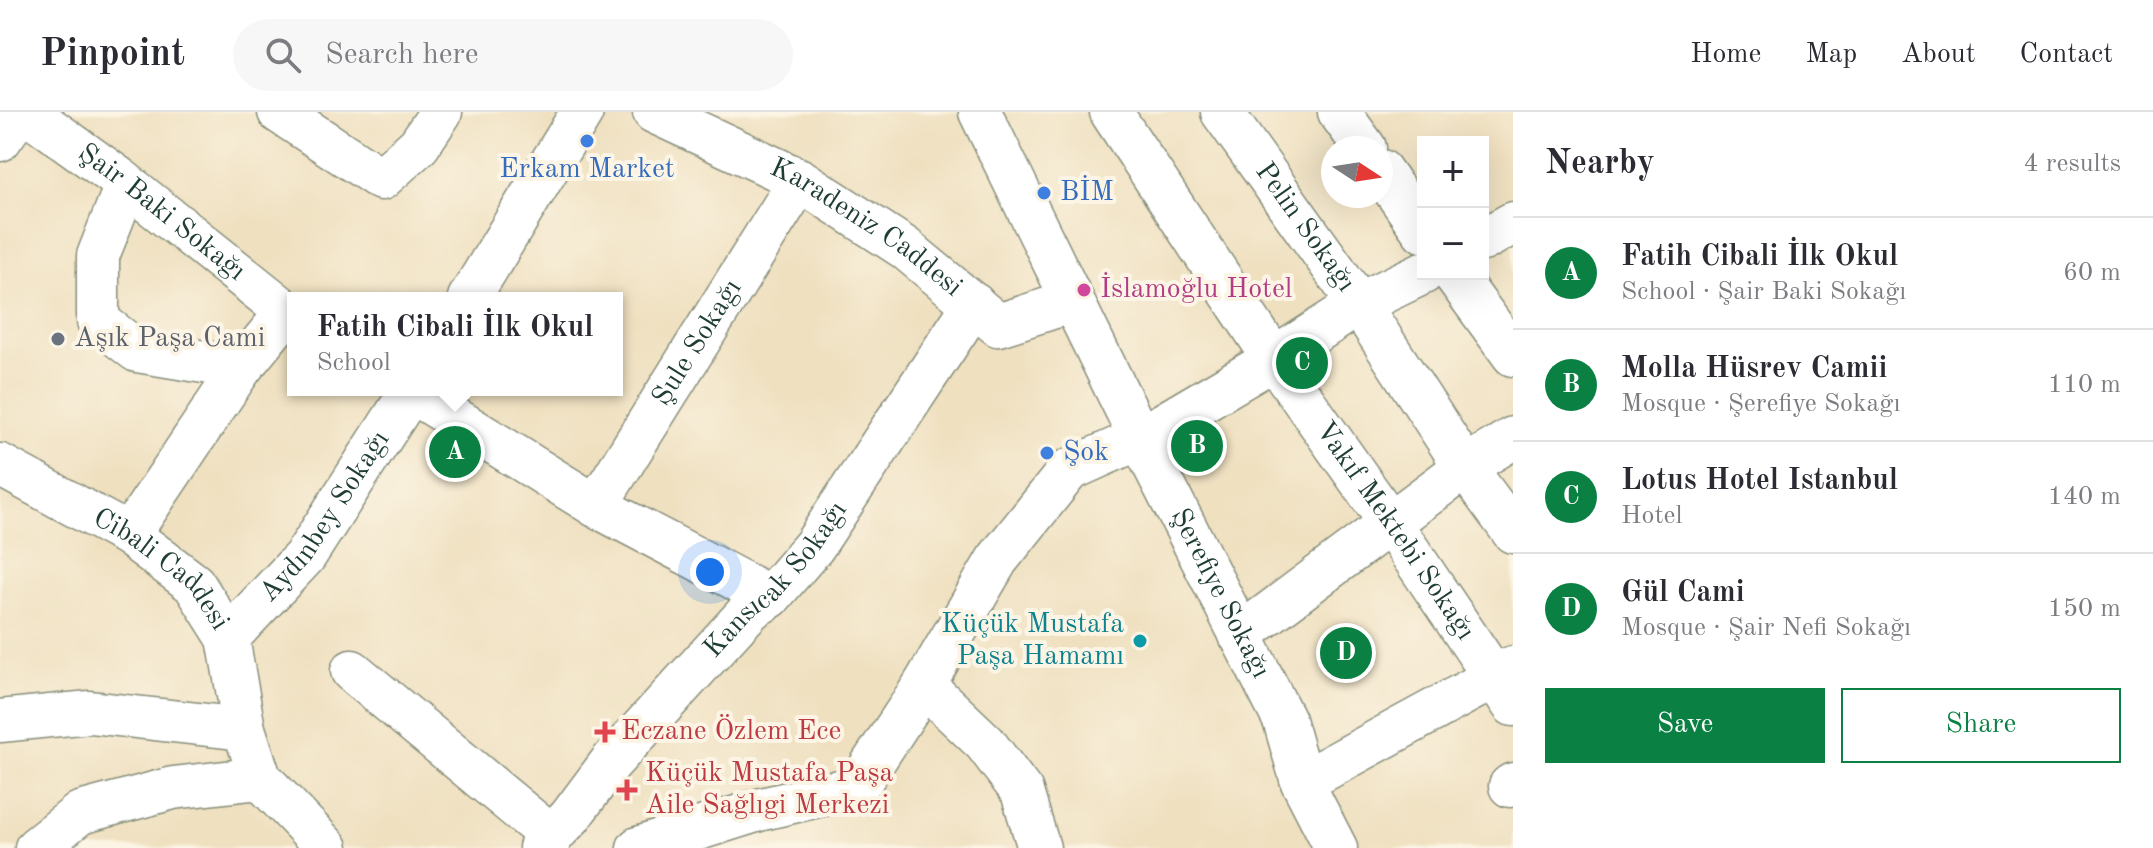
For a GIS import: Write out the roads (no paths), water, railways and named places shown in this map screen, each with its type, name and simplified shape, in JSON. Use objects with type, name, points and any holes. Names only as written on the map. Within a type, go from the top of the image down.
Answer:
[{"type":"street","points":[[0,140],[20,112]]},
{"type":"street","name":"Şair Baki Sokağı","points":[[27,112],[287,312]]},
{"type":"street","points":[[279,112],[381,179],[419,145],[441,112]]},
{"type":"street","points":[[473,292],[582,112]]},
{"type":"street","name":"Karadeniz Caddesi","points":[[654,112],[800,180],[905,248],[998,325],[1073,301]]},
{"type":"street","name":"Vakıf Mektebi Sokağı","points":[[1111,112],[1274,359],[1506,684]]},
{"type":"street","name":"Pelin Sokağı","points":[[1222,112],[1359,304],[1465,467],[1513,532]]},
{"type":"street","points":[[1339,112],[1356,136]]},
{"type":"street","name":"Şerefiye Sokağı","points":[[993,116],[1073,301],[1284,720],[1302,782],[1336,848]]},
{"type":"street","name":"Şule Sokağı","points":[[596,506],[800,180]]},
{"type":"street","points":[[126,185],[98,256],[98,321],[137,351],[241,368]]},
{"type":"street","points":[[1393,188],[1417,222]]},
{"type":"street","points":[[1489,237],[1513,223]]},
{"type":"street","points":[[638,848],[762,809],[857,787],[924,685],[997,560],[1069,470],[1140,438],[1274,359],[1359,304],[1417,276]]},
{"type":"street","points":[[1458,280],[1513,355]]},
{"type":"street","name":"Kansıcak Sokağı","points":[[546,843],[611,762],[751,609],[770,597],[814,546],[974,304]]},
{"type":"street","points":[[129,535],[241,368],[287,317]]},
{"type":"street","name":"Aydınbey Sokağı","points":[[228,638],[305,556],[408,396]]},
{"type":"street","points":[[419,396],[596,506],[770,597]]},
{"type":"street","points":[[1240,635],[1465,467],[1513,438]]},
{"type":"street","name":"Cibali Caddesi","points":[[0,465],[129,535],[194,584],[228,638],[244,729],[260,778],[327,848]]},
{"type":"street","points":[[352,671],[546,843]]},
{"type":"street","points":[[1302,782],[1506,684]]},
{"type":"street","points":[[924,685],[985,743],[1022,792],[1039,848]]},
{"type":"street","points":[[0,721],[90,712],[244,729]]},
{"type":"street","points":[[36,848],[80,813],[173,788],[260,778]]},
{"type":"place","name":"Erkam Market","points":[[587,141]]},
{"type":"place","name":"BİM","points":[[1044,193]]},
{"type":"place","name":"İslamoğlu Hotel","points":[[1084,290]]},
{"type":"place","name":"Aşık Paşa Cami","points":[[58,339]]},
{"type":"place","name":"Lotus Hotel Istanbul","points":[[1302,363]]},
{"type":"place","name":"Molla Hüsrev Camii","points":[[1197,446]]},
{"type":"place","name":"Fatih Cibali İlk Okul","points":[[455,452]]},
{"type":"place","name":"Şok","points":[[1047,453]]},
{"type":"place","name":"Küçük Mustafa Paşa Hamamı","points":[[1140,641]]},
{"type":"place","name":"Gül Cami","points":[[1346,653]]},
{"type":"place","name":"Eczane Özlem Ece","points":[[605,732]]},
{"type":"place","name":"Küçük Mustafa Paşa Aile Sağlıgi Merkezi","points":[[627,790]]}]
